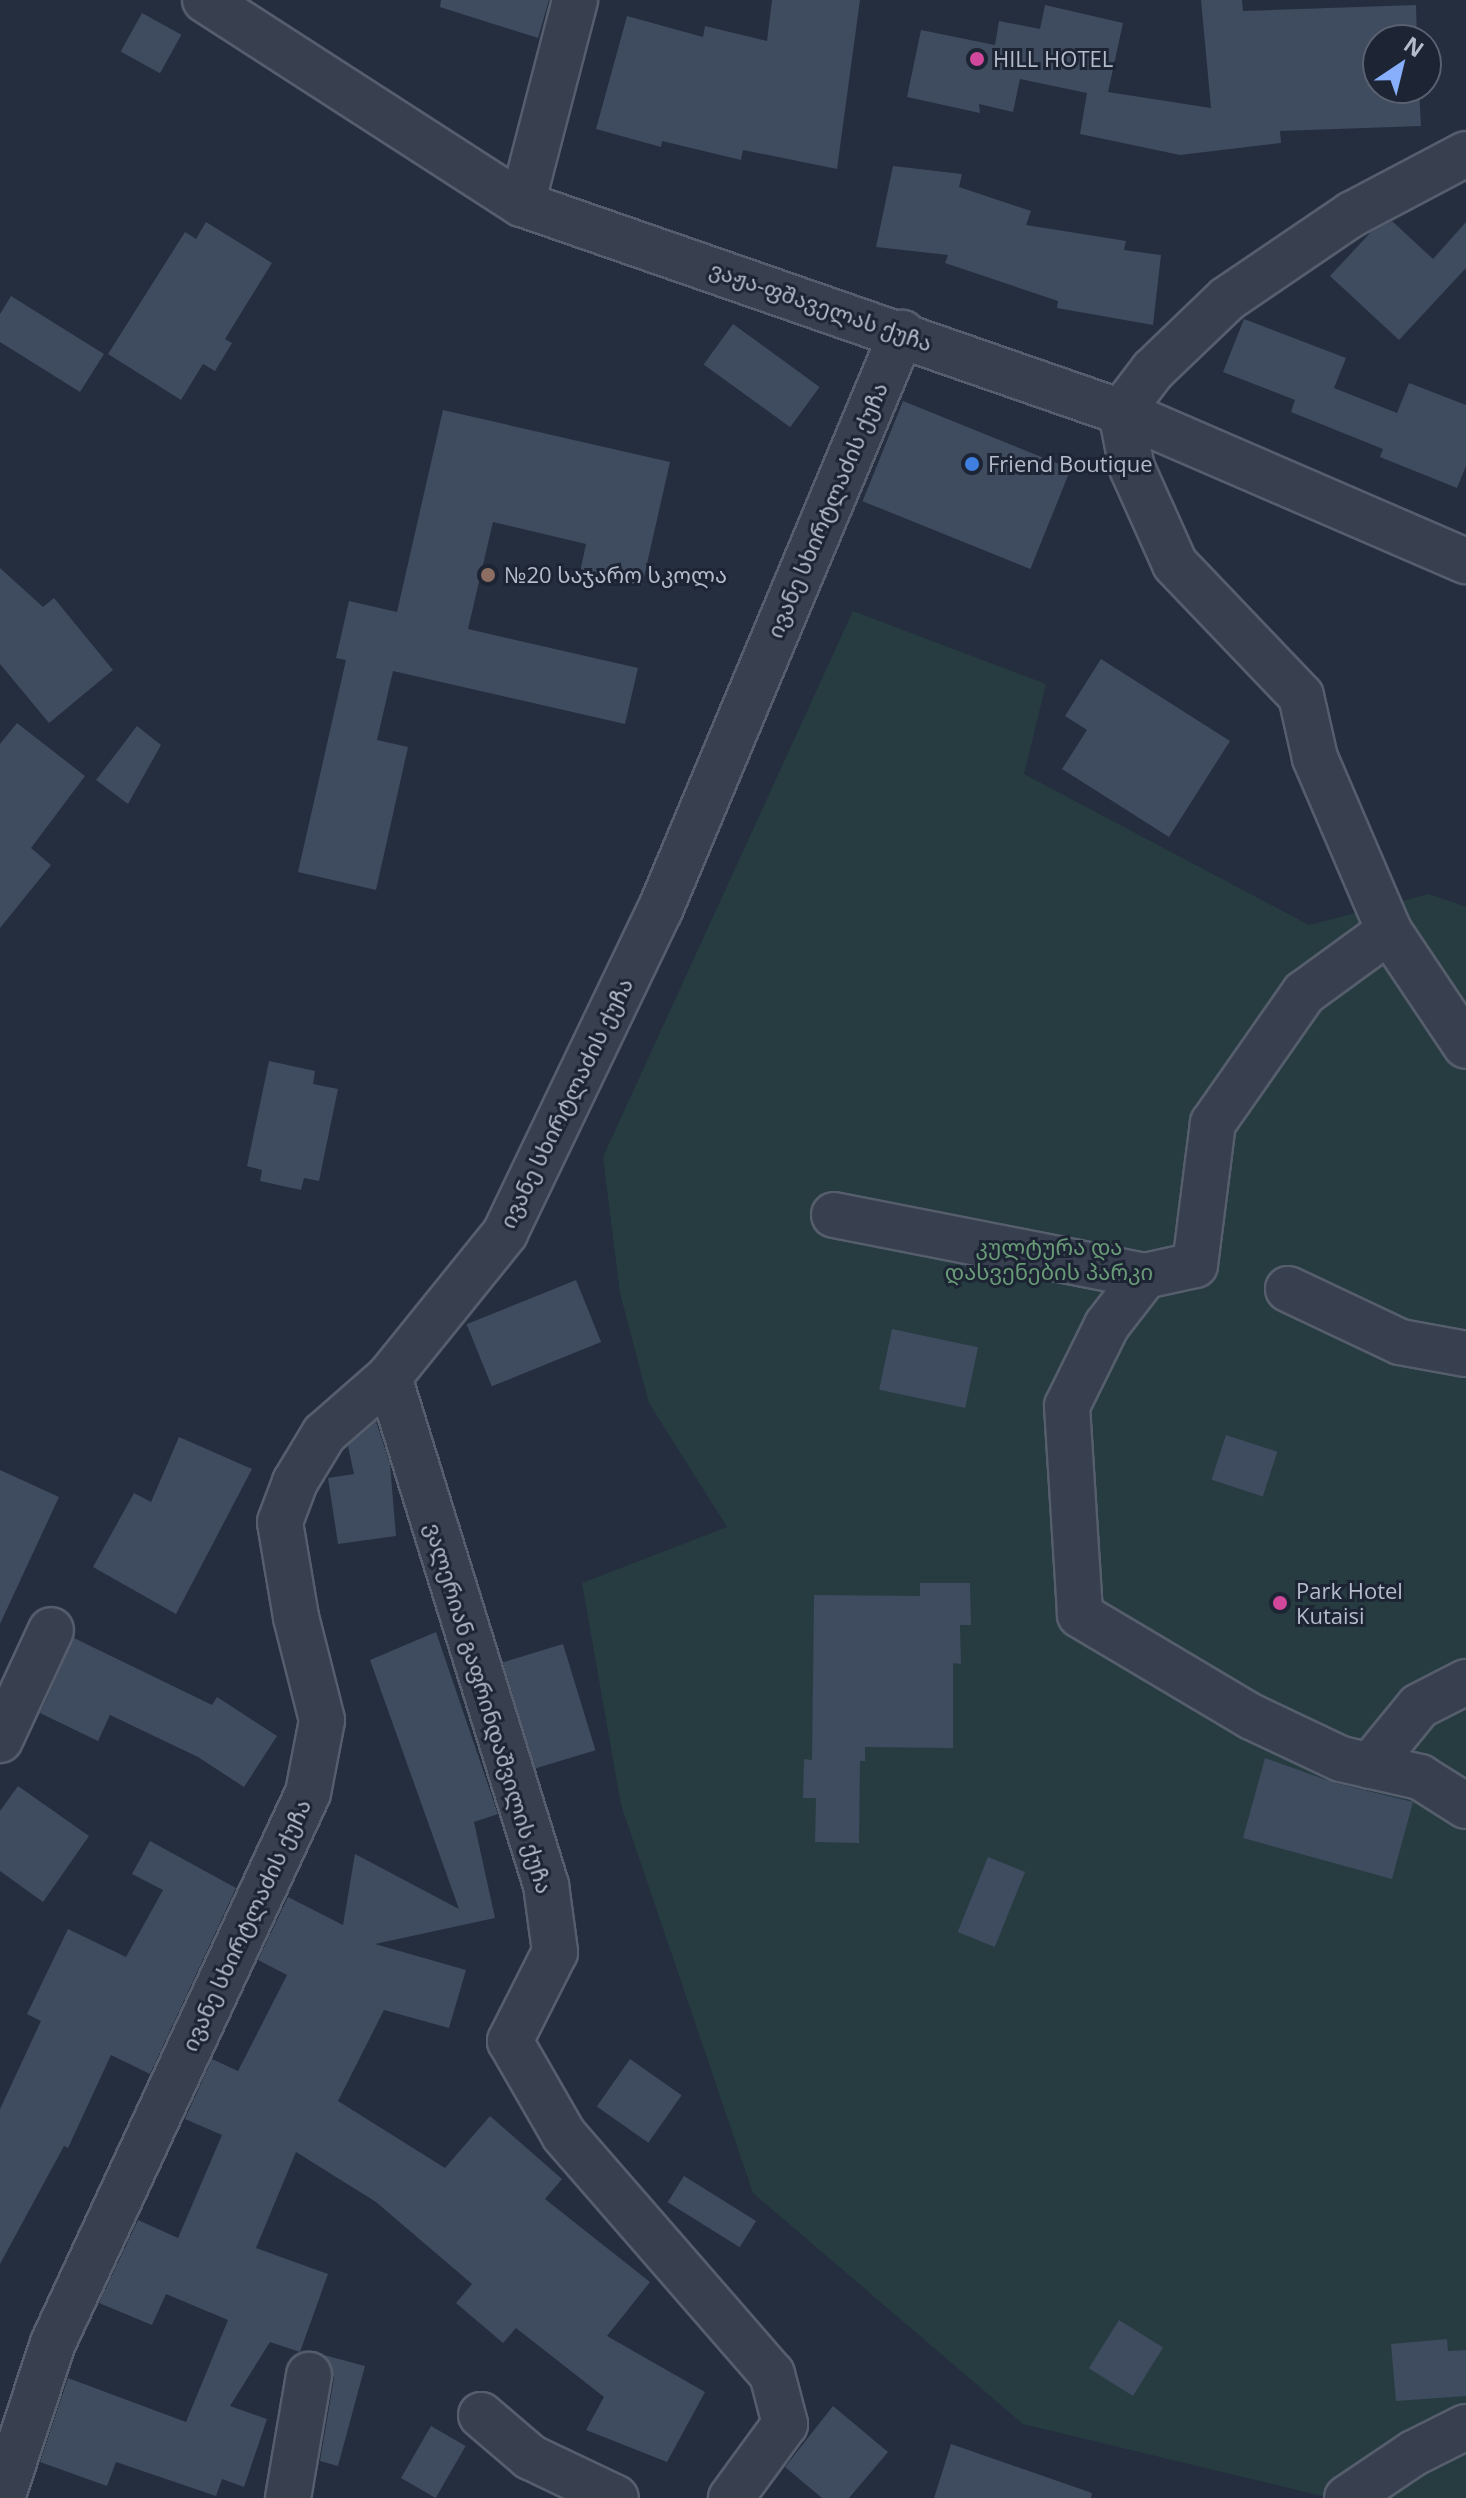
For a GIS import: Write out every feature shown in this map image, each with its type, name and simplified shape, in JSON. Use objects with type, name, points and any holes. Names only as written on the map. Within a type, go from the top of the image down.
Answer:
[{"type":"street","name":"ვაჟა-ფშაველას ქუჩა","points":[[205,0],[522,204],[902,333],[1121,412],[1466,561]]},
{"type":"street","points":[[522,204],[575,0]]},
{"type":"street","points":[[1466,154],[1352,214],[1227,299],[1153,370],[1121,412],[1132,468],[1175,564],[1301,696],[1315,758],[1389,931],[1466,1046]]},
{"type":"street","name":"ივანე სხირტლაძის ქუჩა","points":[[2,2498],[53,2343],[308,1793],[322,1720],[296,1617],[280,1522],[295,1482],[324,1434],[389,1377],[505,1233],[660,910],[902,333]]},
{"type":"street","points":[[834,1215],[1145,1276],[1195,1265],[1213,1123],[1304,993],[1389,931]]},
{"type":"street","points":[[1145,1276],[1107,1325],[1067,1406],[1080,1615],[1252,1717],[1341,1759],[1420,1777],[1466,1806]]},
{"type":"street","points":[[1288,1289],[1400,1342],[1466,1354]]},
{"type":"street","name":"ვალერიან გაფრინდაშვილის ქუჩა","points":[[389,1377],[546,1885],[555,1952],[510,2041],[564,2135],[772,2374],[785,2424],[756,2471],[731,2498]]},
{"type":"street","points":[[0,1740],[51,1630]]},
{"type":"street","points":[[1370,1766],[1419,1706],[1466,1682]]},
{"type":"street","points":[[288,2498],[309,2375]]},
{"type":"street","points":[[481,2415],[530,2457],[616,2498]]},
{"type":"street","points":[[1347,2498],[1414,2453],[1466,2427]]},
{"type":"green space","name":"კულტურა და დასვენების პარკი","points":[[853,611],[1046,684],[1024,774],[1309,925],[1429,894],[1466,907],[1466,2498],[1330,2498],[1023,2424],[753,2193],[621,1805],[582,1583],[727,1527],[649,1403],[620,1293],[603,1157]]},
{"type":"building","points":[[441,0],[549,0],[538,38],[440,7]]},
{"type":"building","points":[[772,0],[860,0],[837,169],[743,150],[741,160],[662,141],[661,147],[596,129],[627,16],[703,37],[705,26],[767,41]]},
{"type":"building","points":[[1201,0],[1242,0],[1243,11],[1416,5],[1417,24],[1362,24],[1362,104],[1420,104],[1421,126],[1280,131],[1281,143],[1180,155],[1080,134],[1087,93],[1020,79],[1013,112],[979,104],[980,113],[907,97],[921,30],[995,45],[999,21],[1040,29],[1045,5],[1123,23],[1108,92],[1211,108]]},
{"type":"building","points":[[142,13],[181,35],[160,73],[121,51]]},
{"type":"building","points":[[893,166],[962,174],[959,187],[1031,211],[1026,225],[1126,241],[1124,250],[1161,255],[1153,325],[1057,308],[1058,301],[945,263],[948,255],[876,247]]},
{"type":"building","points":[[1392,221],[1433,259],[1466,222],[1466,268],[1399,340],[1330,276],[1371,232]]},
{"type":"building","points":[[206,222],[272,263],[225,339],[232,343],[215,371],[203,364],[181,400],[108,354],[185,232],[196,239]]},
{"type":"building","points":[[11,296],[104,354],[80,392],[0,342],[0,314]]},
{"type":"building","points":[[1244,319],[1346,358],[1334,388],[1397,413],[1409,383],[1466,405],[1466,466],[1457,488],[1380,457],[1383,449],[1291,412],[1295,400],[1223,372]]},
{"type":"building","points":[[733,324],[820,387],[790,427],[704,364]]},
{"type":"building","points":[[903,401],[1071,469],[1030,569],[863,501]]},
{"type":"building","points":[[443,410],[670,462],[642,586],[580,572],[586,544],[493,522],[468,629],[638,668],[625,724],[393,671],[377,740],[408,747],[376,890],[298,872],[346,660],[336,658],[349,601],[397,612]]},
{"type":"building","points":[[0,568],[43,607],[54,598],[113,670],[49,723],[0,664]]},
{"type":"building","points":[[1101,659],[1230,741],[1169,837],[1062,769],[1087,730],[1065,716]]},
{"type":"building","points":[[17,723],[85,776],[31,848],[51,865],[0,928],[0,744]]},
{"type":"building","points":[[137,726],[161,745],[128,804],[96,780]]},
{"type":"building","points":[[269,1061],[315,1071],[313,1084],[338,1089],[319,1181],[304,1178],[301,1190],[260,1181],[262,1170],[247,1166]]},
{"type":"building","points":[[576,1280],[601,1342],[492,1386],[467,1324]]},
{"type":"building","points":[[892,1329],[978,1347],[965,1408],[879,1390]]},
{"type":"building","points":[[376,1421],[390,1464],[396,1536],[338,1544],[328,1478],[354,1474],[348,1446]]},
{"type":"building","points":[[1226,1435],[1277,1452],[1263,1496],[1211,1480]]},
{"type":"building","points":[[179,1437],[252,1469],[176,1614],[93,1567],[134,1493],[151,1502]]},
{"type":"building","points":[[0,1470],[59,1497],[0,1624]]},
{"type":"building","points":[[920,1583],[970,1583],[971,1625],[960,1625],[961,1664],[953,1663],[953,1748],[865,1747],[865,1761],[860,1761],[859,1843],[815,1842],[816,1798],[803,1798],[804,1759],[812,1760],[814,1595],[920,1596]]},
{"type":"building","points":[[436,1632],[498,1814],[474,1822],[495,1918],[375,1944],[466,1970],[449,2028],[384,2010],[338,2101],[445,2168],[490,2116],[562,2179],[545,2199],[650,2282],[607,2336],[705,2392],[667,2462],[586,2430],[604,2397],[516,2328],[503,2343],[456,2303],[472,2284],[376,2202],[296,2152],[256,2248],[328,2274],[300,2352],[270,2342],[230,2406],[267,2419],[244,2487],[222,2479],[216,2496],[116,2462],[107,2486],[40,2462],[68,2378],[186,2422],[228,2320],[166,2294],[152,2325],[99,2303],[138,2220],[178,2238],[222,2135],[185,2119],[212,2059],[238,2071],[287,1975],[258,1960],[288,1897],[343,1925],[355,1854],[459,1909],[370,1660]]},
{"type":"building","points":[[74,1638],[212,1705],[217,1697],[277,1736],[244,1787],[198,1757],[110,1715],[98,1741],[40,1713]]},
{"type":"building","points":[[563,1644],[595,1750],[535,1769],[503,1662]]},
{"type":"building","points":[[1265,1758],[1335,1783],[1413,1802],[1392,1879],[1243,1838]]},
{"type":"building","points":[[18,1786],[89,1836],[43,1902],[0,1871],[0,1811]]},
{"type":"building","points":[[150,1841],[236,1888],[150,2074],[111,2055],[68,2148],[64,2146],[0,2264],[0,2109],[41,2021],[27,2014],[68,1929],[126,1957],[163,1890],[132,1874]]},
{"type":"building","points":[[988,1857],[1025,1872],[995,1947],[958,1932]]},
{"type":"building","points":[[630,2059],[682,2095],[648,2143],[597,2107]]},
{"type":"building","points":[[684,2176],[756,2221],[740,2247],[668,2202]]},
{"type":"building","points":[[1119,2320],[1163,2348],[1133,2396],[1089,2368]]},
{"type":"building","points":[[1447,2339],[1448,2351],[1466,2350],[1466,2396],[1396,2401],[1391,2344]]},
{"type":"building","points":[[324,2355],[365,2366],[338,2466],[320,2461],[334,2378]]},
{"type":"building","points":[[833,2406],[888,2452],[849,2498],[822,2498],[785,2467]]},
{"type":"building","points":[[431,2426],[466,2446],[436,2498],[401,2478]]},
{"type":"building","points":[[951,2444],[1092,2493],[1091,2498],[934,2498]]},
{"type":"place","name":"HILL HOTEL","points":[[977,59]]},
{"type":"place","name":"Friend Boutique","points":[[972,464]]},
{"type":"place","name":"№20 საჯარო სკოლა","points":[[488,575]]},
{"type":"place","name":"Park Hotel Kutaisi","points":[[1280,1603]]}]
